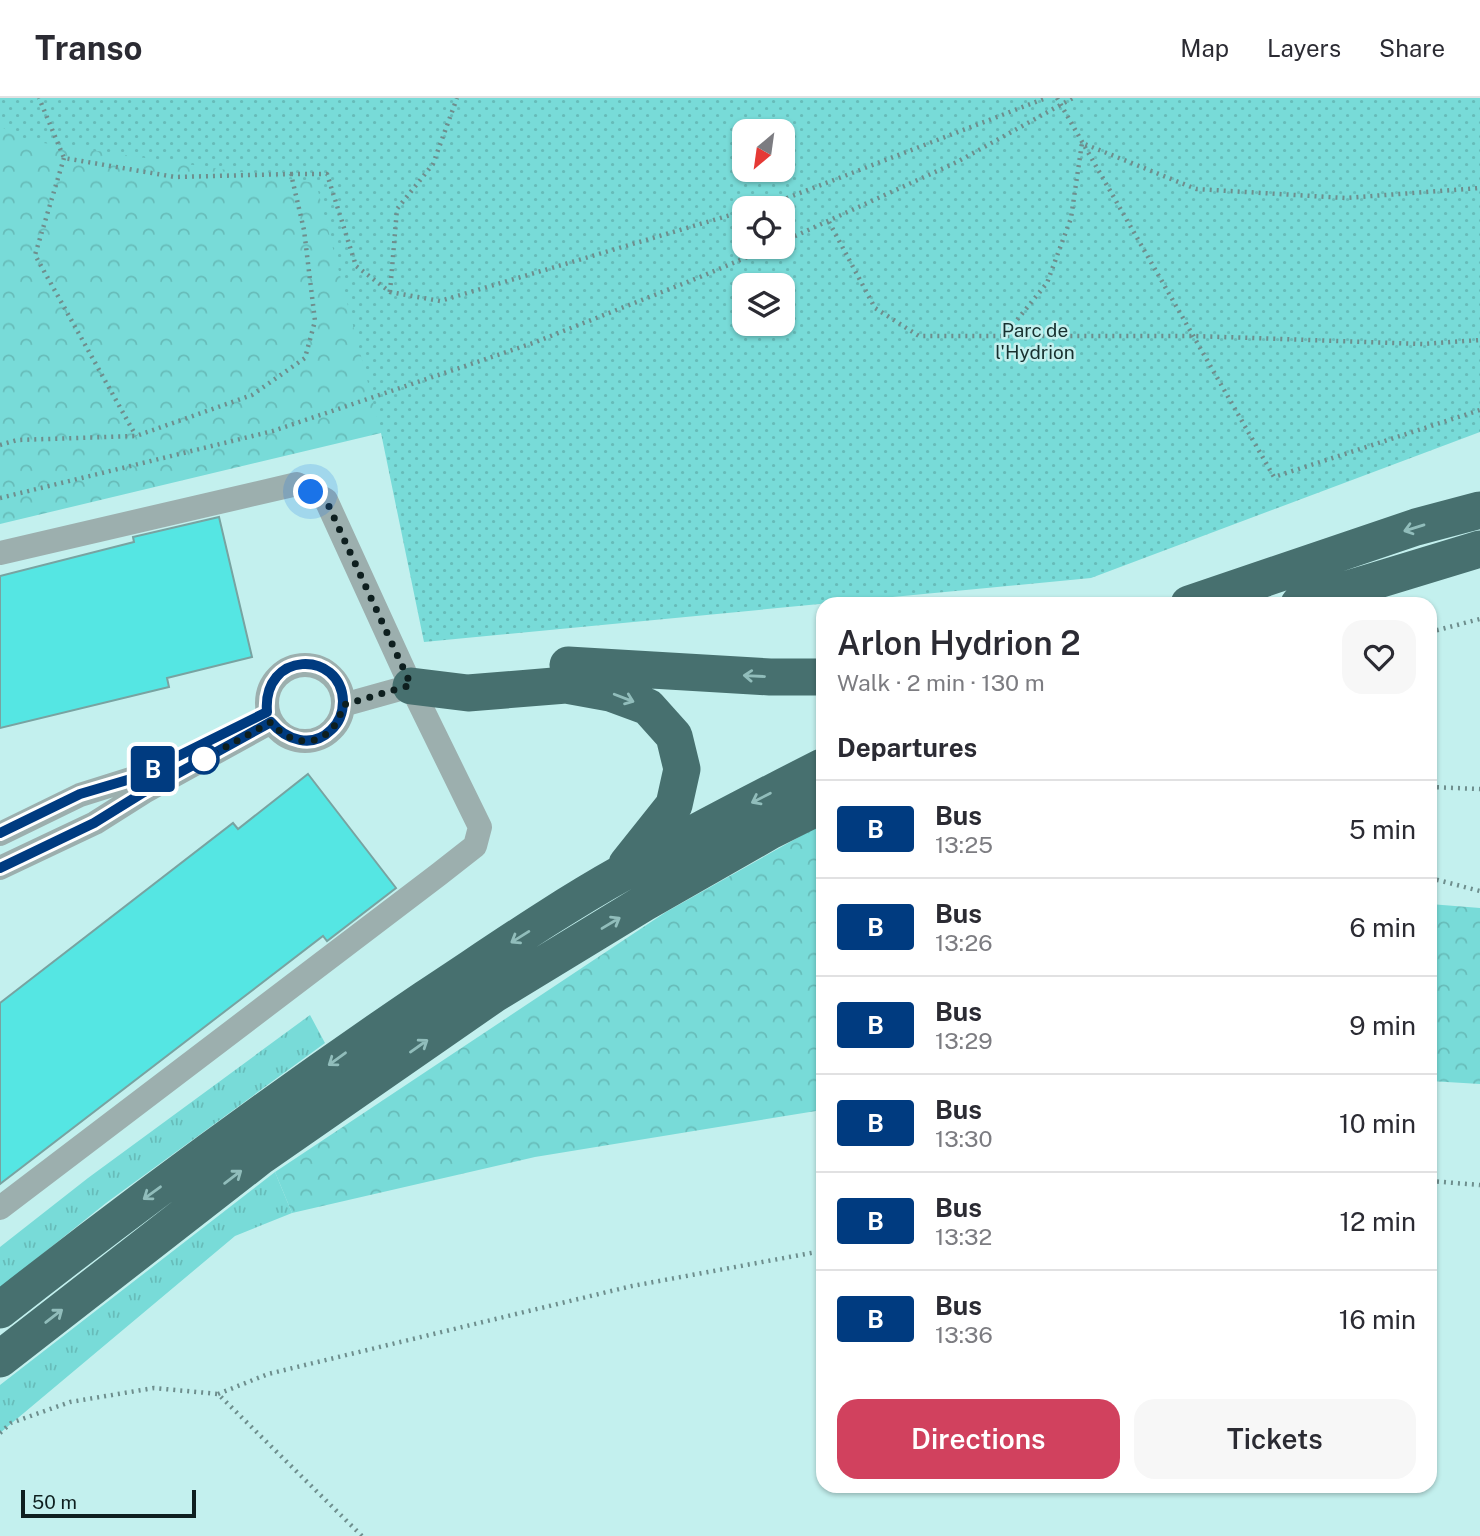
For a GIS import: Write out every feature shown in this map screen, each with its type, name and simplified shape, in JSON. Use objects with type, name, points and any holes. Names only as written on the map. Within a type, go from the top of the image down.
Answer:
[{"type":"highway","points":[[1210,597],[1416,527],[1480,510]]},
{"type":"highway","points":[[1322,597],[1480,549]]},
{"type":"highway","points":[[411,685],[552,664],[769,677],[816,677]]},
{"type":"highway","points":[[411,685],[468,693],[566,685],[610,693],[648,707],[674,736],[682,769],[674,805],[619,874]]},
{"type":"highway","points":[[0,1310],[111,1223],[351,1049],[474,966],[619,874],[816,770]]},
{"type":"highway","points":[[0,1359],[261,1156],[493,995],[645,903],[770,831],[816,808]]},
{"type":"lane","points":[[0,553],[297,484],[326,500],[411,685],[481,827],[475,846],[0,1208]]},
{"type":"lane","points":[[296,665],[319,667],[330,673],[342,693],[343,705],[336,725],[319,739],[308,741],[286,737],[269,717],[266,699],[270,686],[277,675],[296,665]]},
{"type":"lane","points":[[343,705],[411,685]]},
{"type":"lane","points":[[0,834],[80,794],[134,778],[269,717]]},
{"type":"lane","points":[[0,868],[94,823],[269,717]]},
{"type":"lane","points":[[24,821],[35,851]]},
{"type":"path","points":[[39,98],[64,158],[36,256],[136,436]]},
{"type":"path","points":[[390,292],[397,209],[433,164],[457,98]]},
{"type":"path","points":[[792,196],[1046,98]]},
{"type":"path","points":[[1057,98],[1275,477],[1480,410]]},
{"type":"path","points":[[795,237],[957,162],[1073,98]]},
{"type":"path","points":[[1082,143],[1196,189],[1345,198],[1480,188]]},
{"type":"path","points":[[1003,336],[1047,283],[1071,218],[1082,143]]},
{"type":"path","points":[[64,158],[175,177],[327,174],[356,265],[390,292],[440,302],[732,215]]},
{"type":"path","points":[[0,445],[17,440],[136,436],[252,395],[305,358],[315,321],[304,230],[291,174]]},
{"type":"path","points":[[830,222],[875,308],[919,336],[1194,336],[1423,344],[1480,340]]},
{"type":"path","points":[[0,498],[273,431],[533,343],[743,259]]},
{"type":"path","points":[[1437,630],[1480,619]]},
{"type":"path","points":[[1437,787],[1480,789]]},
{"type":"path","points":[[1437,880],[1480,891]]},
{"type":"path","points":[[1437,1182],[1480,1185]]},
{"type":"path","points":[[0,1433],[11,1423],[70,1402],[154,1388],[218,1394],[268,1374],[619,1290],[816,1252]]},
{"type":"path","points":[[218,1394],[362,1536]]},
{"type":"green space","points":[[0,98],[732,129],[732,179],[381,433],[0,524]]},
{"type":"green space","name":"Parc de l'Hydrion","points":[[0,98],[1480,98],[1480,432],[1091,578],[893,597],[816,597],[816,604],[424,642],[381,433],[316,183],[23,140],[0,126]]},
{"type":"green space","points":[[816,827],[816,1111],[535,1157],[292,1213],[275,1172],[666,912]]},
{"type":"green space","points":[[1437,905],[1480,908],[1480,1084],[1437,1081]]},
{"type":"green space","points":[[310,1015],[325,1043],[106,1203],[0,1288],[0,1247],[88,1178]]},
{"type":"green space","points":[[275,1172],[292,1213],[235,1236],[0,1433],[0,1385]]},
{"type":"building","points":[[219,517],[252,657],[167,678],[169,687],[0,728],[0,576],[134,542],[133,537]]},
{"type":"building","points":[[308,774],[396,888],[327,941],[323,936],[0,1184],[0,1003],[233,823],[238,829]]},
{"type":"bus line","name":"B","points":[[0,833],[80,794],[134,778],[267,712],[266,699],[270,686],[277,675],[286,669],[307,664],[319,667],[330,673],[342,693],[341,716],[336,725],[319,739],[308,741],[286,737],[271,722],[144,792],[94,823],[0,868]]},
{"type":"route","points":[[204,759],[271,722],[286,737],[308,741],[319,739],[336,725],[343,705],[411,685],[326,500],[311,492]]}]
